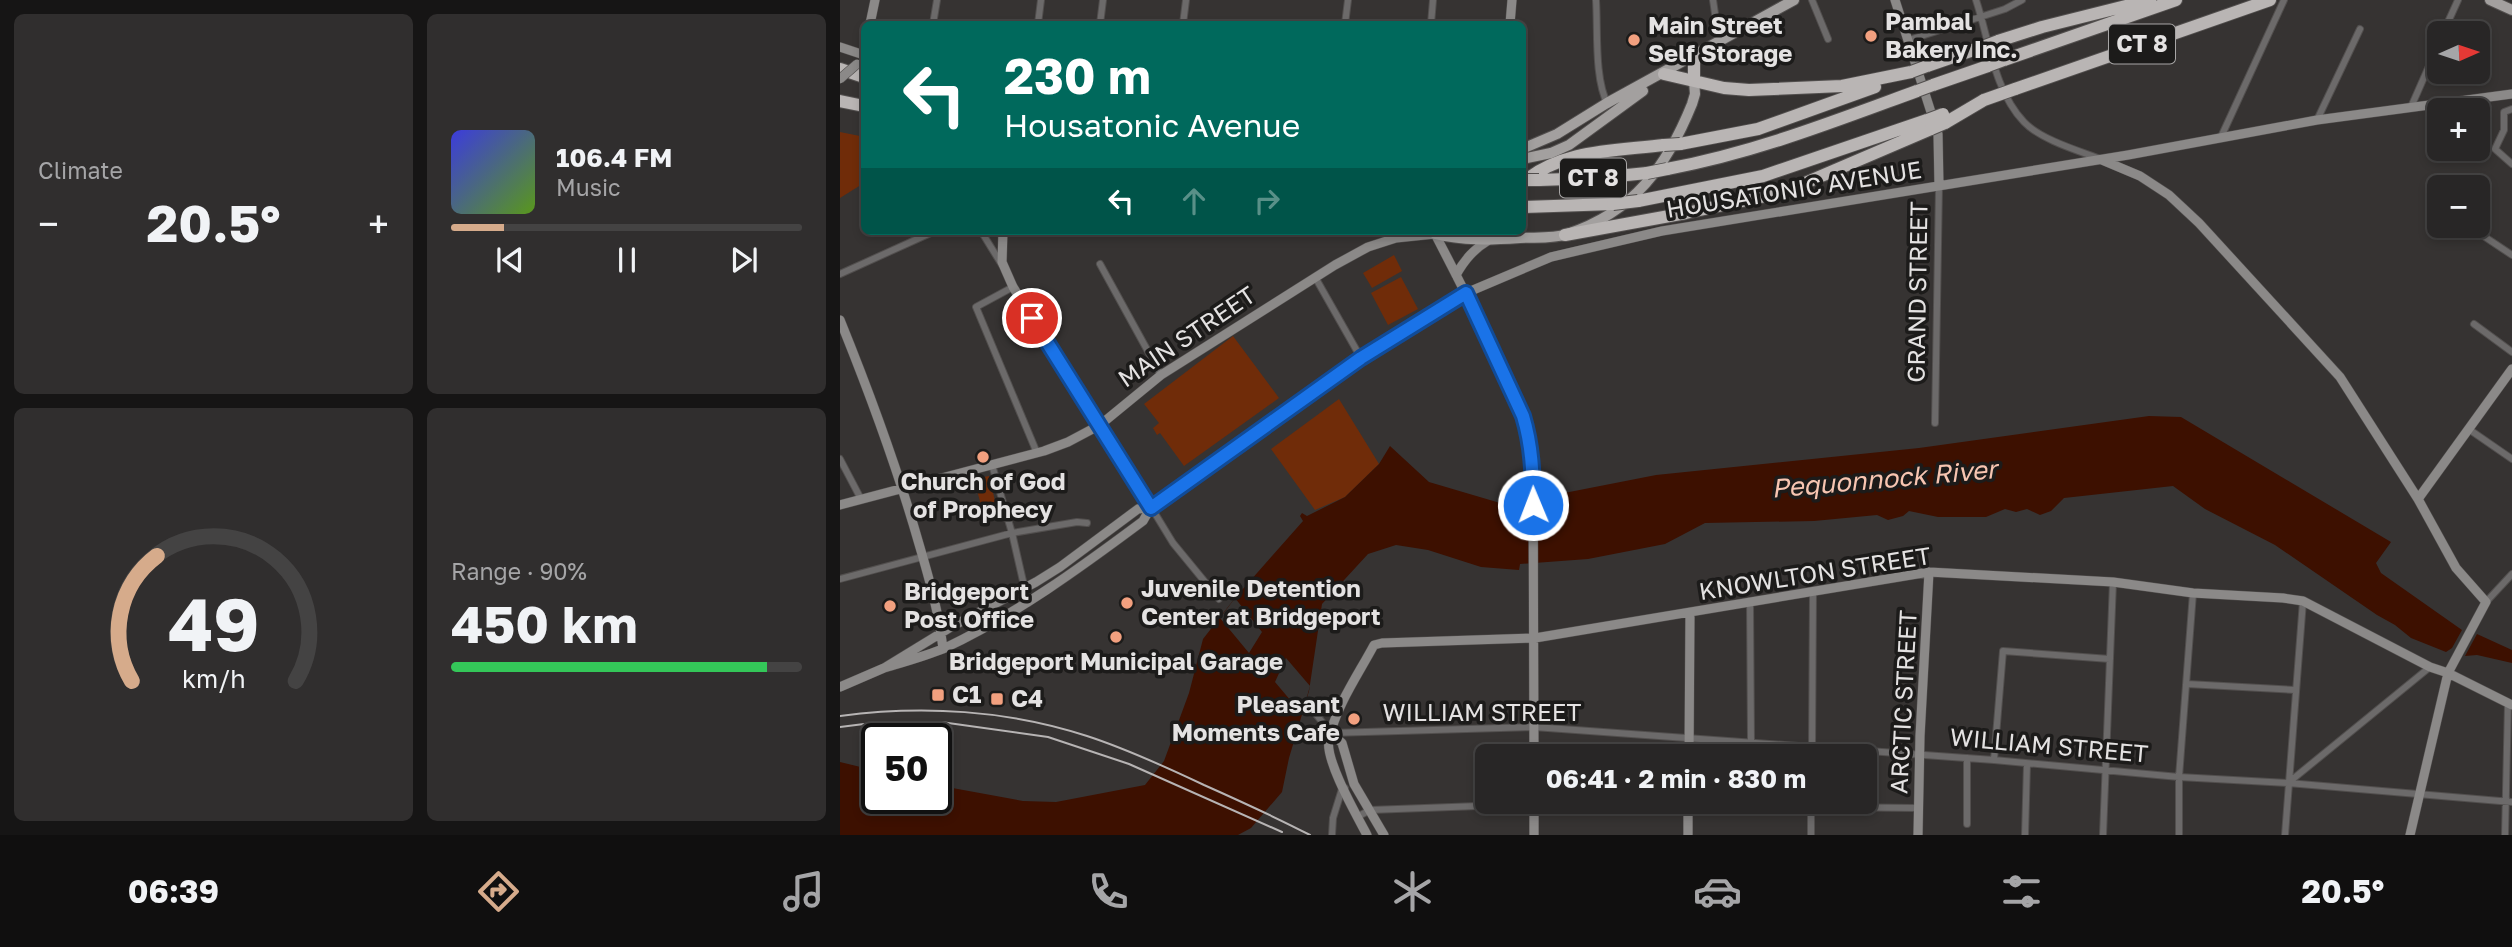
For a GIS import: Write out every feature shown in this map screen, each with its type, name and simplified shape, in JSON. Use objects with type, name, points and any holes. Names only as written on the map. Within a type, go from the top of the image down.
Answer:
[{"type":"highway","points":[[1526,178],[1564,159],[1720,138],[1758,129],[1997,41],[2150,0]]},
{"type":"highway","name":"CT 8","points":[[1526,180],[1597,178],[1647,173],[1718,159],[1777,142],[2176,0]]},
{"type":"highway","name":"CT 8","points":[[1526,206],[1638,201],[1763,176],[1929,125],[1984,100],[2270,0]]},
{"type":"highway","points":[[1694,57],[1694,81]]},
{"type":"highway","points":[[840,69],[861,78]]},
{"type":"highway","points":[[1664,74],[1732,90],[1852,85],[1911,72]]},
{"type":"highway","points":[[840,78],[861,79]]},
{"type":"highway","points":[[840,102],[861,107]]},
{"type":"highway","points":[[840,107],[861,108]]},
{"type":"highway","points":[[1565,235],[1686,213],[1784,191],[1929,125]]},
{"type":"main road","points":[[871,21],[875,0]]},
{"type":"main road","points":[[1510,21],[1512,0]]},
{"type":"main road","points":[[1526,147],[1557,134],[1607,103],[1794,0]]},
{"type":"main road","name":"GRAND STREET","points":[[1895,0],[1938,134],[1939,186]]},
{"type":"main road","points":[[2490,0],[2512,10]]},
{"type":"main road","points":[[840,47],[861,51]]},
{"type":"main road","points":[[840,78],[861,57]]},
{"type":"main road","points":[[1526,158],[1569,145],[1614,114],[1664,74]]},
{"type":"main road","name":"MAIN STREET","points":[[1444,235],[1454,239],[1489,240],[1565,235],[1611,213],[1639,191],[1660,168],[1692,104],[1695,94],[1694,81]]},
{"type":"main road","name":"HOUSATONIC AVENUE","points":[[1151,508],[1361,358],[1466,293],[1550,257],[1661,231],[2100,159],[2317,120],[2512,94]]},
{"type":"main road","points":[[1526,174],[1557,134]]},
{"type":"main road","points":[[2100,159],[2140,176],[2169,195],[2199,223],[2340,377],[2418,499],[2456,568],[2484,606],[2450,668],[2410,835]]},
{"type":"main road","points":[[1002,235],[1003,266],[1013,287],[1151,508]]},
{"type":"main road","name":"MAIN STREET","points":[[840,505],[1037,453],[1068,442],[1100,425],[1161,374],[1315,277],[1368,247],[1395,238],[1416,235]]},
{"type":"main road","points":[[1438,235],[1526,427],[1533,463],[1534,744]]},
{"type":"main road","points":[[1456,275],[1465,259],[1489,240]]},
{"type":"main road","points":[[840,320],[904,488],[943,649]]},
{"type":"main road","points":[[2418,499],[2512,369]]},
{"type":"main road","points":[[884,668],[1060,567],[1138,509],[1151,508]]},
{"type":"main road","points":[[840,687],[884,668],[943,649],[1028,603],[1143,521],[1151,508]]},
{"type":"main road","name":"KNOWLTON STREET","points":[[1331,733],[1335,717],[1374,645],[1535,638],[1929,572],[2113,582],[2193,593],[2303,601],[2430,667],[2450,668],[2510,704]]},
{"type":"main road","name":"ARCTIC STREET","points":[[1918,835],[1919,754],[1929,572]]},
{"type":"main road","points":[[1689,744],[1690,613]]},
{"type":"main road","points":[[1331,733],[1342,743],[1353,784],[1384,835]]},
{"type":"main road","points":[[1331,733],[1329,747],[1342,789],[1367,835]]},
{"type":"main road","points":[[1534,814],[1534,835]]},
{"type":"main road","points":[[1688,814],[1688,835]]},
{"type":"street","points":[[934,21],[937,0]]},
{"type":"street","points":[[1038,21],[1041,0]]},
{"type":"street","points":[[1100,21],[1103,0]]},
{"type":"street","points":[[1183,21],[1186,0]]},
{"type":"street","points":[[1345,21],[1348,0]]},
{"type":"street","points":[[1430,21],[1433,0]]},
{"type":"street","points":[[1596,0],[1602,95],[1614,114]]},
{"type":"street","points":[[1713,0],[1719,41]]},
{"type":"street","points":[[1812,0],[1828,39]]},
{"type":"street","points":[[1976,0],[2000,84],[2024,122],[2038,132],[2100,159]]},
{"type":"street","points":[[1909,40],[1981,17],[2022,0]]},
{"type":"street","points":[[2221,137],[2284,0]]},
{"type":"street","points":[[2448,21],[2458,0]]},
{"type":"street","points":[[2317,120],[2360,29]]},
{"type":"street","points":[[2411,107],[2427,71]]},
{"type":"street","points":[[2512,109],[2504,112],[2504,130],[2495,149],[2512,164]]},
{"type":"street","name":"GRAND STREET","points":[[1935,424],[1939,186]]},
{"type":"street","points":[[840,274],[926,235]]},
{"type":"street","points":[[984,235],[1003,266]]},
{"type":"street","points":[[2486,238],[2512,255]]},
{"type":"street","points":[[1100,264],[1161,374]]},
{"type":"street","points":[[1315,277],[1361,358]]},
{"type":"street","points":[[1013,287],[976,307],[1037,453]]},
{"type":"street","points":[[2474,324],[2512,352]]},
{"type":"street","points":[[2469,430],[2512,459]]},
{"type":"street","points":[[840,458],[861,499]]},
{"type":"street","points":[[992,465],[1012,533],[1028,603]]},
{"type":"street","points":[[1151,508],[1172,543],[1219,599]]},
{"type":"street","points":[[840,579],[1012,533],[1077,522],[1087,523]]},
{"type":"street","points":[[2484,606],[2512,574]]},
{"type":"street","points":[[2103,835],[2113,582]]},
{"type":"street","points":[[1812,744],[1813,592]]},
{"type":"street","points":[[2179,835],[2179,777],[2193,593]]},
{"type":"street","points":[[1750,601],[1751,743]]},
{"type":"street","points":[[2285,835],[2303,601]]},
{"type":"street","points":[[1994,760],[2003,651],[2110,659]]},
{"type":"street","points":[[2288,783],[2430,667]]},
{"type":"street","points":[[2187,684],[2295,690]]},
{"type":"street","points":[[2505,835],[2509,802],[2510,704]]},
{"type":"street","points":[[1315,713],[1331,733]]},
{"type":"street","name":"WILLIAM STREET","points":[[1331,733],[1534,727],[1763,744]]},
{"type":"street","name":"WILLIAM STREET","points":[[1877,752],[2509,802]]},
{"type":"street","points":[[1967,758],[1967,824]]},
{"type":"street","points":[[2025,835],[2027,764]]},
{"type":"street","points":[[1332,835],[1333,818],[1342,789],[1353,784]]},
{"type":"street","points":[[1357,817],[1370,810],[1475,806]]},
{"type":"street","points":[[1877,806],[1918,808]]},
{"type":"street","points":[[1811,814],[1811,835]]},
{"type":"shaded area","points":[[840,132],[860,136],[861,185],[840,198]]},
{"type":"shaded area","points":[[1394,255],[1402,271],[1372,288],[1363,273]]},
{"type":"shaded area","points":[[1401,277],[1418,309],[1388,325],[1371,293]]},
{"type":"shaded area","points":[[1233,336],[1279,398],[1184,466],[1160,433],[1157,435],[1153,428],[1159,423],[1144,404]]},
{"type":"shaded area","points":[[1339,399],[1379,464],[1345,497],[1315,510],[1271,449]]},
{"type":"shaded area","points":[[989,476],[996,505],[982,509],[974,479]]},
{"type":"water","name":"Pequonnock River","points":[[2149,416],[2181,417],[2391,542],[2376,563],[2381,573],[2462,630],[2452,648],[2446,652],[2411,638],[2275,545],[2205,509],[2173,486],[2064,498],[2051,511],[2040,515],[2027,509],[2016,512],[2005,509],[1986,517],[1938,517],[1909,511],[1903,516],[1888,520],[1877,515],[1814,521],[1705,523],[1665,544],[1588,559],[1520,564],[1519,570],[1481,567],[1428,550],[1396,545],[1368,554],[1322,604],[1309,691],[1282,792],[1251,828],[1238,835],[840,835],[840,762],[861,767],[861,814],[952,814],[952,788],[1023,801],[1056,802],[1145,785],[1164,761],[1189,693],[1203,639],[1303,521],[1300,516],[1302,513],[1307,516],[1345,497],[1379,464],[1390,446],[1429,482],[1517,508],[1547,509],[1549,496],[1656,475],[1919,448]]},
{"type":"water","points":[[2477,634],[2512,650],[2512,663],[2477,655],[2465,656]]},
{"type":"pier","points":[[1235,598],[1262,632],[1249,653],[1220,618]]},
{"type":"pier","points":[[1286,658],[1310,686],[1302,714],[1275,682]]},
{"type":"railway","points":[[840,716],[902,711],[965,712],[1057,727],[1146,759],[1310,835]]},
{"type":"railway","points":[[840,727],[941,722],[1048,737],[1129,764],[1282,832]]},
{"type":"place","name":"Pambal Bakery Inc.","points":[[1871,36]]},
{"type":"place","name":"Main Street Self Storage","points":[[1634,40]]},
{"type":"place","name":"Church of God of Prophecy","points":[[983,457]]},
{"type":"place","name":"Juvenile Detention Center at Bridgeport","points":[[1127,603]]},
{"type":"place","name":"Bridgeport Post Office","points":[[890,606]]},
{"type":"place","name":"Bridgeport Municipal Garage","points":[[1116,637]]},
{"type":"place","name":"C1","points":[[938,695]]},
{"type":"place","name":"C4","points":[[997,699]]},
{"type":"place","name":"Pleasant Moments Cafe","points":[[1354,719]]},
{"type":"route","points":[[1032,318],[1151,508],[1361,358],[1466,293],[1523,416],[1530,438],[1533,505]]}]
